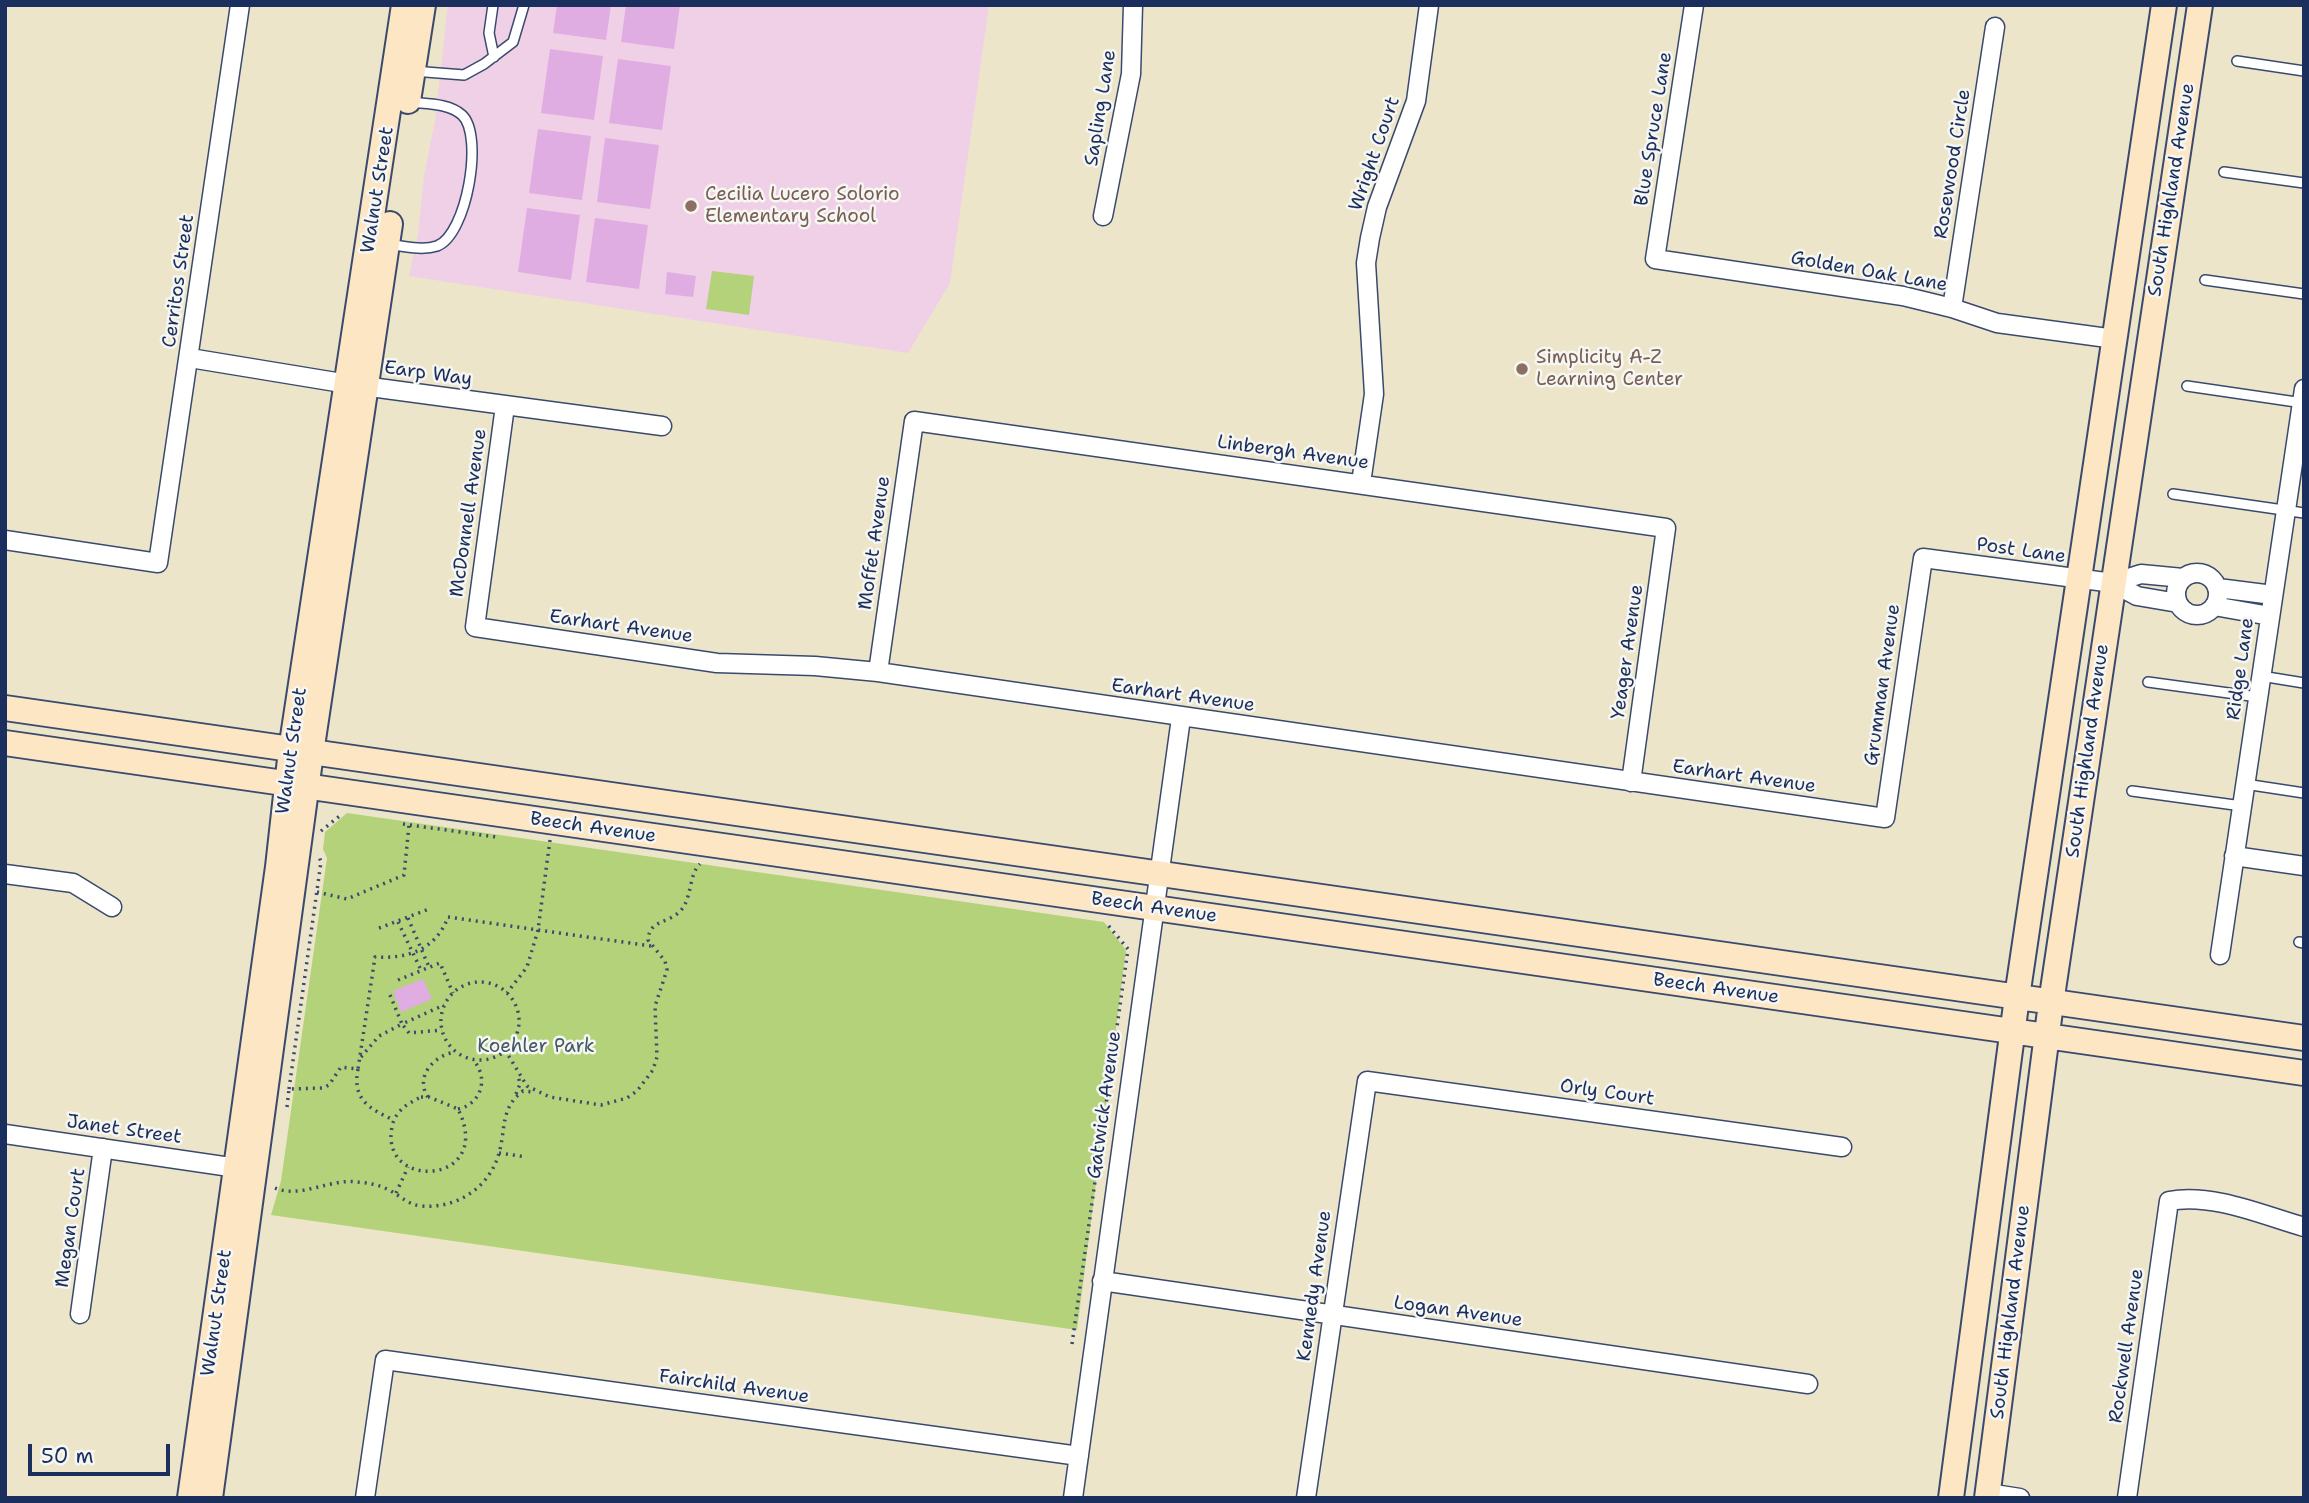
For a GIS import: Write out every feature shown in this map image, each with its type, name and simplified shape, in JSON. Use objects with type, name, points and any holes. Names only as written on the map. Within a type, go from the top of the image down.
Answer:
[{"type":"street","name":"Cerritos Street","points":[[5,540],[158,563],[240,5]]},
{"type":"street","name":"Walnut Street","points":[[357,386],[387,244],[406,85],[404,5]]},
{"type":"street","name":"Walnut Street","points":[[210,1498],[301,752],[406,85],[423,5]]},
{"type":"street","name":"Sapling Lane","points":[[1103,216],[1131,74],[1133,5]]},
{"type":"street","name":"Wright Court","points":[[1361,483],[1374,394],[1367,263],[1370,238],[1377,207],[1416,102],[1423,71],[1429,5]]},
{"type":"street","name":"Blue Spruce Lane","points":[[1655,259],[1694,5]]},
{"type":"street","name":"South Highland Avenue","points":[[1951,1498],[2017,997],[2164,5]]},
{"type":"street","name":"South Highland Avenue","points":[[1988,1496],[2051,1003],[2200,5]]},
{"type":"street","name":"Rosewood Circle","points":[[1952,308],[1995,27]]},
{"type":"street","name":"Golden Oak Lane","points":[[1655,259],[1903,296],[1997,323],[2115,339]]},
{"type":"street","name":"Earp Way","points":[[190,358],[357,386],[662,426]]},
{"type":"street","name":"Ridge Lane","points":[[2220,956],[2273,595],[2295,511],[2303,398]]},
{"type":"street","name":"McDonnell Avenue","points":[[475,627],[505,406]]},
{"type":"street","name":"Linbergh Avenue","points":[[914,421],[1667,528]]},
{"type":"street","name":"Moffet Avenue","points":[[878,672],[914,421]]},
{"type":"street","name":"Yeager Avenue","points":[[1631,782],[1667,528]]},
{"type":"street","name":"Post Lane","points":[[1923,558],[2079,581],[2113,583]]},
{"type":"street","name":"Grumman Avenue","points":[[1885,818],[1923,558]]},
{"type":"street","points":[[2113,583],[2141,574],[2183,578],[2203,573],[2217,587],[2273,595]]},
{"type":"street","points":[[2183,578],[2176,590],[2178,603],[2183,609],[2196,615],[2214,606],[2270,616]]},
{"type":"street","points":[[2113,583],[2137,596],[2178,603]]},
{"type":"street","points":[[2214,606],[2217,587]]},
{"type":"street","name":"Earhart Avenue","points":[[475,627],[717,663],[815,666],[878,672],[1885,818]]},
{"type":"street","name":"Beech Avenue","points":[[5,708],[2304,1038]]},
{"type":"street","name":"Gatwick Avenue","points":[[1073,1498],[1157,873],[1181,718]]},
{"type":"street","name":"Beech Avenue","points":[[5,743],[2304,1073]]},
{"type":"street","name":"Walnut Street","points":[[190,1498],[237,1168],[297,785]]},
{"type":"street","points":[[2234,856],[2304,866]]},
{"type":"street","points":[[5,874],[73,883],[112,907]]},
{"type":"street","name":"Orly Court","points":[[1367,1080],[1842,1147]]},
{"type":"street","name":"Kennedy Avenue","points":[[1306,1498],[1367,1080]]},
{"type":"street","name":"Janet Street","points":[[5,1134],[237,1168]]},
{"type":"street","name":"Megan Court","points":[[80,1314],[103,1148]]},
{"type":"street","name":"Rockwell Avenue","points":[[2127,1498],[2169,1201],[2187,1198],[2210,1201],[2304,1227]]},
{"type":"street","name":"Logan Avenue","points":[[1102,1281],[1808,1384]]},
{"type":"street","name":"Fairchild Avenue","points":[[365,1498],[385,1360],[1079,1455]]},
{"type":"street","points":[[1988,1496],[2020,1498]]},
{"type":"lane","points":[[493,5],[489,33],[494,57]]},
{"type":"lane","points":[[406,85],[464,75],[494,57],[513,42],[524,5]]},
{"type":"lane","points":[[2237,61],[2304,71]]},
{"type":"lane","points":[[387,244],[420,248],[438,246],[454,233],[463,215],[474,138],[463,115],[406,85]]},
{"type":"lane","points":[[2224,172],[2304,183]]},
{"type":"lane","points":[[2204,279],[2304,294]]},
{"type":"lane","points":[[2187,386],[2303,398]]},
{"type":"lane","points":[[2173,494],[2295,511]]},
{"type":"lane","points":[[2261,676],[2304,683]]},
{"type":"lane","points":[[2148,682],[2258,697]]},
{"type":"lane","points":[[2245,784],[2304,793]]},
{"type":"lane","points":[[2132,791],[2242,806]]},
{"type":"path","points":[[319,842],[320,832],[346,811]]},
{"type":"path","points":[[399,822],[506,837]]},
{"type":"path","points":[[317,892],[347,899],[404,875],[409,825]]},
{"type":"path","points":[[538,839],[563,842]]},
{"type":"path","points":[[507,993],[527,967],[538,930],[550,841]]},
{"type":"path","points":[[286,1114],[321,862],[317,852]]},
{"type":"path","points":[[516,1097],[523,1091],[601,1105],[627,1098],[646,1082],[657,1057],[655,1006],[667,970],[664,961],[650,946],[648,932],[653,925],[680,912],[688,900],[702,864],[690,863]]},
{"type":"path","points":[[379,928],[429,909]]},
{"type":"path","points":[[394,1120],[366,1106],[360,1099],[358,1069],[375,957],[397,958],[422,949],[439,935],[448,917],[650,946]]},
{"type":"path","points":[[408,918],[429,967]]},
{"type":"path","points":[[1072,1345],[1128,949],[1104,920]]},
{"type":"path","points":[[398,922],[411,954],[421,970]]},
{"type":"path","points":[[398,980],[440,963],[453,993]]},
{"type":"path","points":[[359,1062],[372,1042],[401,1024],[444,1005],[453,993],[472,982],[485,982],[507,993],[514,1003],[518,1028],[505,1050],[494,1057],[472,1058],[456,1052],[443,1054],[433,1060],[425,1080],[424,1090],[429,1097],[458,1109],[476,1101],[483,1079],[479,1066],[472,1058]]},
{"type":"path","points":[[390,995],[401,1024],[409,1033],[442,1030]]},
{"type":"path","points":[[444,1005],[442,1030],[456,1052]]},
{"type":"path","points":[[505,1050],[517,1073],[527,1086],[538,1093]]},
{"type":"path","points":[[289,1089],[323,1088],[329,1085],[341,1067],[358,1069]]},
{"type":"path","points":[[275,1188],[291,1192],[342,1181],[355,1181],[376,1185],[410,1204],[421,1206],[453,1202],[478,1188],[499,1153],[503,1120],[520,1084],[517,1073]]},
{"type":"path","points":[[429,1097],[410,1102],[394,1120],[392,1144],[397,1157],[408,1167],[430,1173],[442,1171],[453,1164],[466,1142],[458,1109]]},
{"type":"path","points":[[499,1153],[526,1157]]},
{"type":"path","points":[[396,1194],[408,1167]]},
{"type":"path","points":[[274,1196],[277,1175]]},
{"type":"shaded area","name":"Cecilia Lucero Solorio Elementary School","points":[[448,5],[989,5],[950,283],[908,353],[409,276],[435,121]]},
{"type":"green space","points":[[712,271],[754,276],[749,315],[706,309]]},
{"type":"green space","name":"Koehler Park","points":[[347,813],[1104,922],[1126,950],[1077,1330],[271,1215],[281,1181],[327,858],[323,849],[325,832]]},
{"type":"building","points":[[557,5],[611,5],[606,40],[553,33]]},
{"type":"building","points":[[626,5],[680,5],[674,49],[621,42]]},
{"type":"building","points":[[550,49],[603,56],[594,120],[541,113]]},
{"type":"building","points":[[618,59],[671,66],[662,130],[609,123]]},
{"type":"building","points":[[538,129],[591,136],[582,200],[529,193]]},
{"type":"building","points":[[605,138],[659,145],[650,209],[597,202]]},
{"type":"building","points":[[527,208],[580,215],[571,280],[518,272]]},
{"type":"building","points":[[595,218],[648,225],[639,289],[586,282]]},
{"type":"building","points":[[667,272],[696,276],[693,297],[665,294]]},
{"type":"building","points":[[423,979],[432,999],[401,1012],[393,991]]},
{"type":"place","name":"Cecilia Lucero Solorio Elementary School","points":[[691,206]]},
{"type":"place","name":"Simplicity A-Z Learning Center","points":[[1522,369]]}]
